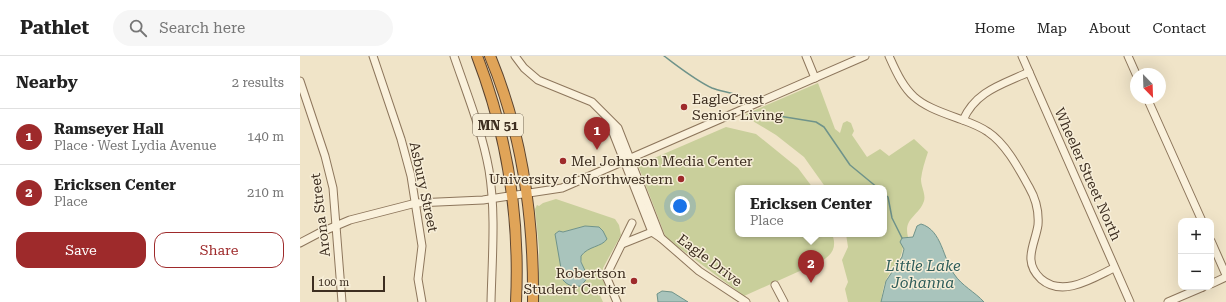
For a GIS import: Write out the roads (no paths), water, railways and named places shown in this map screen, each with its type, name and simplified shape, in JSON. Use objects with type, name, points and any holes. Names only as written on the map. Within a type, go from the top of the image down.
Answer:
[{"type":"highway","name":"MN 51","points":[[477,56],[496,116],[512,196],[516,248],[516,302]]},
{"type":"highway","name":"MN 51","points":[[490,56],[511,117],[527,193],[532,248],[533,302]]},
{"type":"street","name":"Asbury Street","points":[[373,56],[406,155],[416,204],[422,246],[418,279],[422,302]]},
{"type":"street","points":[[454,56],[481,135],[489,171],[492,199],[491,302]]},
{"type":"street","points":[[515,56],[524,68],[538,80],[592,102],[613,125],[618,128],[652,232],[622,244]]},
{"type":"street","points":[[806,56],[815,78]]},
{"type":"street","points":[[300,243],[337,225],[416,204],[492,199],[562,188],[865,56]]},
{"type":"street","points":[[889,56],[901,82],[912,96],[926,106],[980,127],[995,137],[1005,149],[1033,193],[1038,218],[1030,256],[1034,268],[1041,279],[1052,285],[1070,287],[1114,268]]},
{"type":"street","name":"Wheeler Street North","points":[[1022,56],[1130,302]]},
{"type":"street","points":[[1128,56],[1133,68]]},
{"type":"street","points":[[963,120],[969,107],[984,94],[1029,72]]},
{"type":"street","name":"Arona Street","points":[[300,82],[329,170],[337,225],[342,302]]},
{"type":"street","points":[[1150,104],[1201,218]]},
{"type":"street","name":"Eagle Drive","points":[[628,159],[661,238]]},
{"type":"street","points":[[617,302],[606,276],[632,223]]},
{"type":"street","name":"Eagle Drive","points":[[652,232],[699,271],[746,302]]},
{"type":"street","points":[[1214,248],[1226,276],[1214,282]]},
{"type":"street","points":[[775,285],[784,302]]},
{"type":"street","points":[[1168,302],[1197,290]]},
{"type":"water","name":"Little Lake Johanna","points":[[921,224],[928,227],[938,239],[950,268],[957,278],[984,302],[881,302],[886,281],[902,257],[904,249],[900,242],[902,238],[913,237],[917,226]]},
{"type":"water","points":[[585,226],[599,227],[607,239],[602,244],[587,250],[581,256],[581,262],[588,277],[581,286],[569,285],[563,280],[555,234],[559,231],[563,232]]},
{"type":"water","points":[[662,291],[672,292],[688,302],[658,302],[657,294]]},
{"type":"waterway","points":[[664,56],[706,85],[738,95],[745,99]]},
{"type":"waterway","points":[[754,112],[816,122],[824,127],[850,165],[874,185]]},
{"type":"waterway","points":[[887,196],[892,218],[902,238]]},
{"type":"place","name":"EagleCrest Senior Living","points":[[684,107]]},
{"type":"place","name":"Ramseyer Hall","points":[[597,150]]},
{"type":"place","name":"Mel Johnson Media Center","points":[[563,161]]},
{"type":"place","name":"University of Northwestern","points":[[681,179]]},
{"type":"place","name":"Robertson Student Center","points":[[634,281]]},
{"type":"place","name":"Ericksen Center","points":[[811,283]]}]
